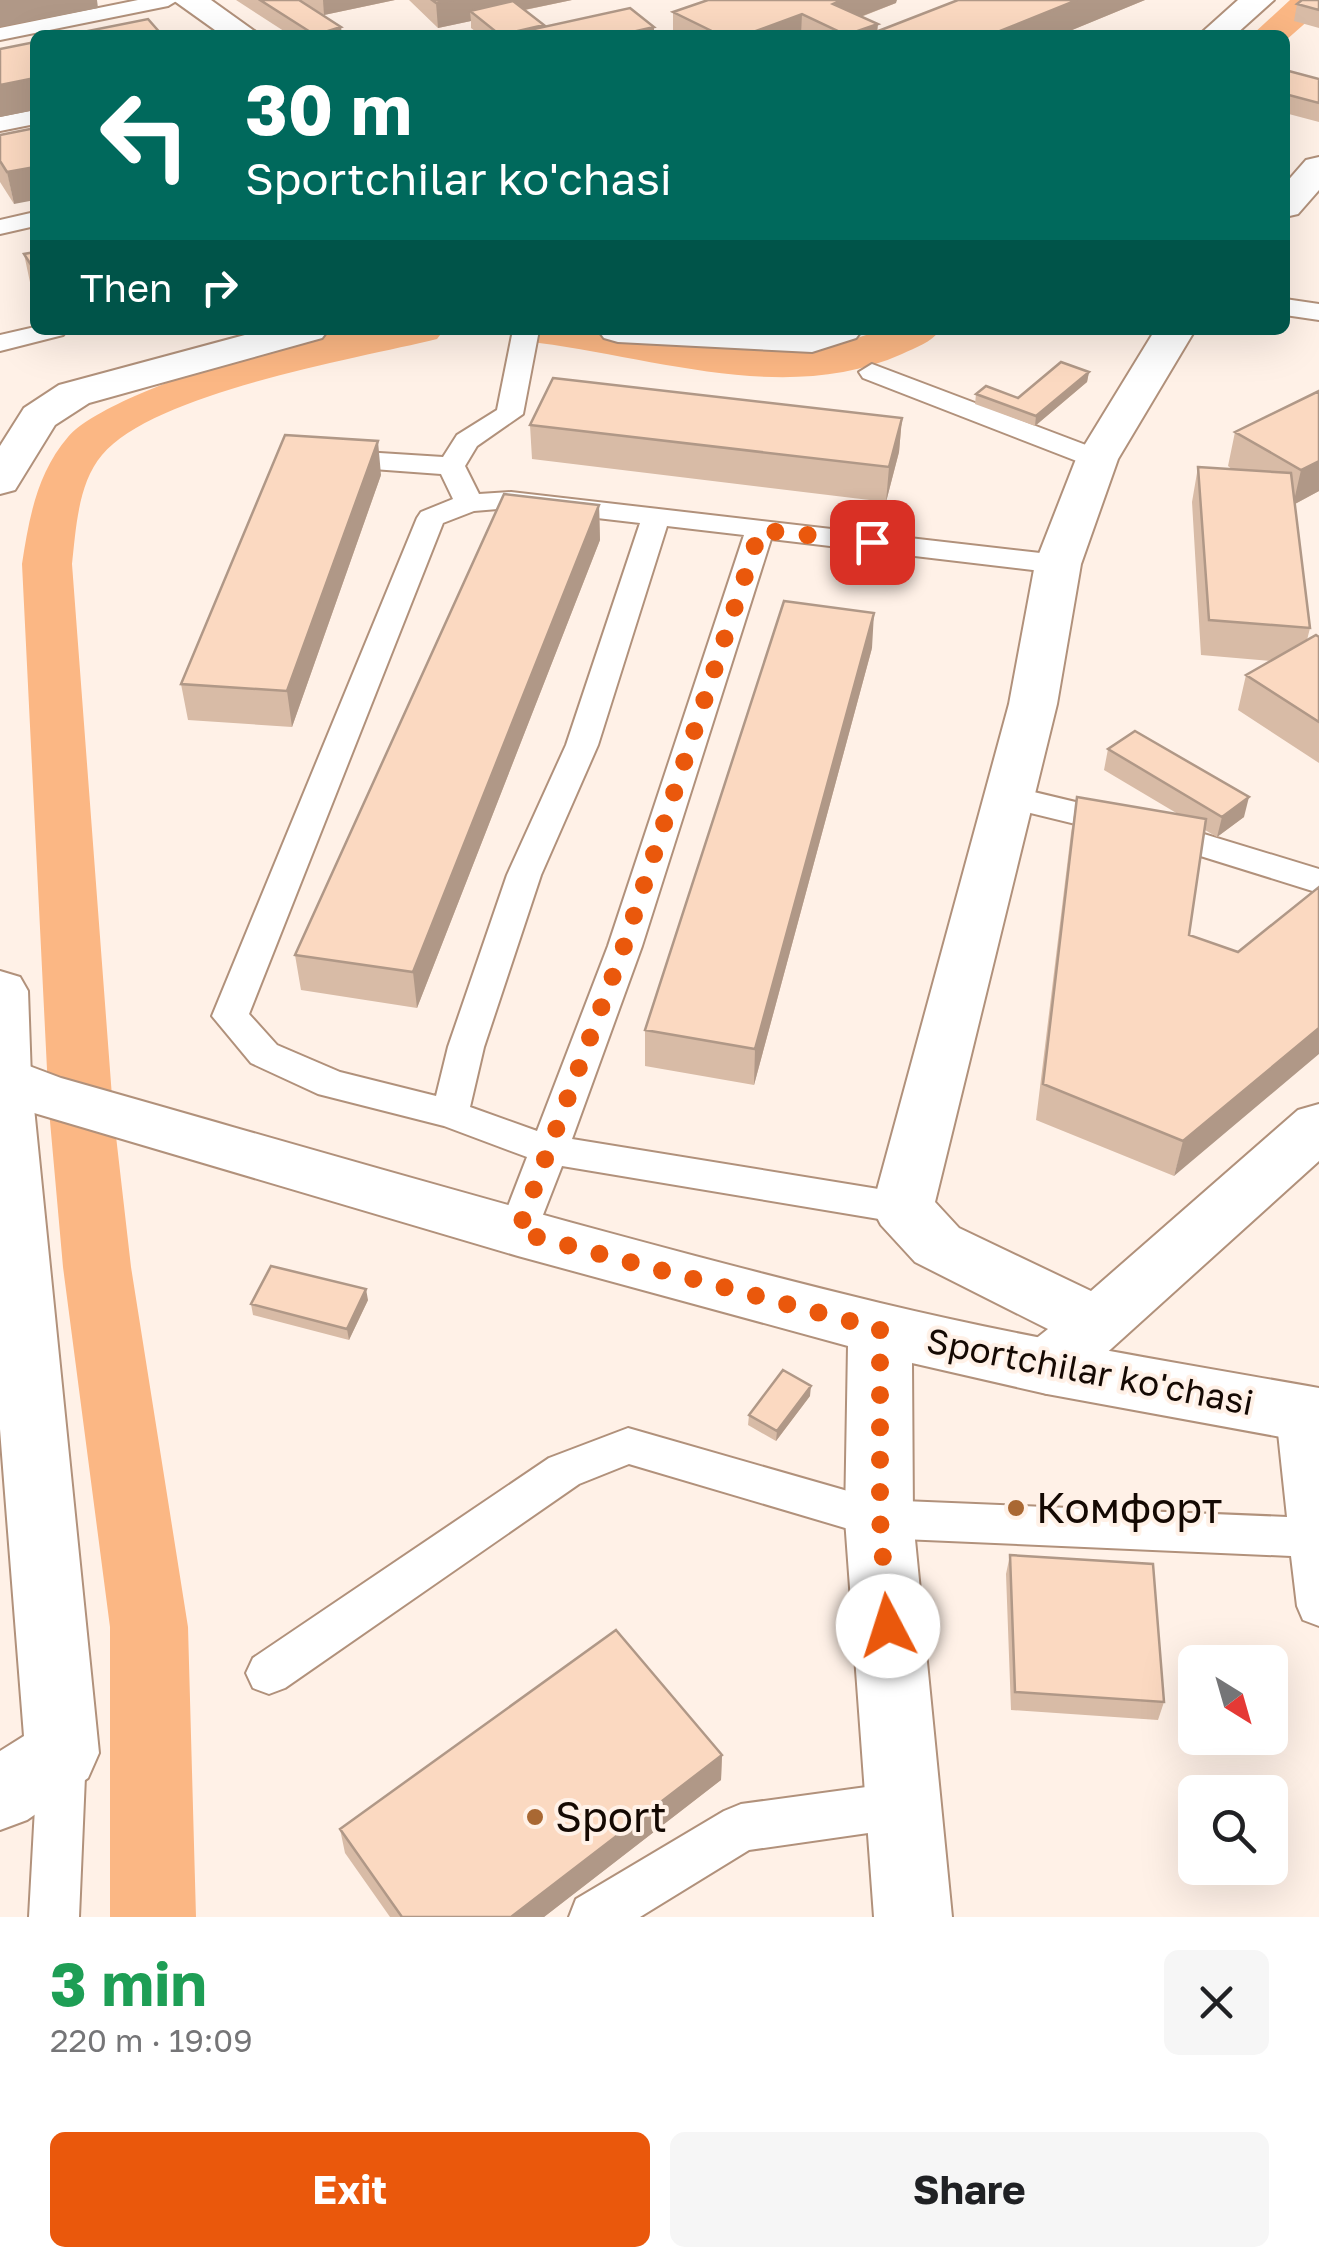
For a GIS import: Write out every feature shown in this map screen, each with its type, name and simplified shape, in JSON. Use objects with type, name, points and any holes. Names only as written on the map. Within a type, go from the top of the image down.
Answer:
[{"type":"street","points":[[190,0],[236,30]]},
{"type":"street","points":[[1221,30],[1258,0]]},
{"type":"street","points":[[1290,200],[1319,168]]},
{"type":"street","points":[[0,481],[39,417],[74,394],[290,335]]},
{"type":"street","points":[[715,335],[812,340],[827,335]]},
{"type":"street","points":[[1098,1324],[937,1245],[903,1208],[1033,704],[1058,564],[1097,459],[1173,335]]},
{"type":"street","points":[[0,990],[16,1083],[62,1753],[0,1794]]},
{"type":"street","name":"Sportchilar ko'chasi","points":[[16,1083],[518,1232],[880,1329],[1047,1367],[1308,1415]]},
{"type":"street","points":[[1047,1367],[1319,1126]]},
{"type":"street","points":[[880,1329],[880,1519],[913,1917]]},
{"type":"lane","points":[[0,34],[168,0]]},
{"type":"lane","points":[[0,124],[30,118]]},
{"type":"lane","points":[[0,227],[30,220]]},
{"type":"lane","points":[[1290,308],[1319,312]]},
{"type":"lane","points":[[0,343],[33,335]]},
{"type":"lane","points":[[451,466],[467,441],[510,414],[523,341]]},
{"type":"lane","points":[[872,372],[1097,459]]},
{"type":"lane","points":[[309,457],[451,466]]},
{"type":"lane","points":[[451,466],[469,503]]},
{"type":"lane","points":[[903,1208],[546,1149],[450,1114],[314,1077],[264,1054],[230,1016],[431,518],[469,503],[510,500],[1058,564]]},
{"type":"lane","points":[[450,1114],[466,1047],[518,893],[582,745],[656,516]]},
{"type":"lane","points":[[518,1232],[624,946],[760,530]]},
{"type":"lane","points":[[1009,797],[1184,839],[1319,882]]},
{"type":"lane","points":[[1308,1415],[1311,1538],[1319,1606]]},
{"type":"lane","points":[[269,1673],[564,1472],[628,1446],[880,1519],[1311,1538]]},
{"type":"lane","points":[[54,1917],[62,1753]]},
{"type":"lane","points":[[594,1917],[740,1828],[903,1805]]},
{"type":"building","points":[[260,0],[299,0],[341,27],[307,30]]},
{"type":"building","points":[[708,0],[842,0],[833,4],[878,24],[861,30],[836,30],[802,14],[759,30],[710,30],[673,12]]},
{"type":"building","points":[[958,0],[1077,0],[1002,30],[881,30]]},
{"type":"building","points":[[1302,0],[1319,0],[1319,10],[1297,4]]},
{"type":"building","points":[[513,1],[544,25],[494,30],[470,11]]},
{"type":"building","points":[[630,8],[654,27],[641,30],[530,30]]},
{"type":"building","points":[[148,19],[158,30],[93,30]]},
{"type":"building","points":[[30,43],[30,79],[0,85],[0,49]]},
{"type":"building","points":[[1290,71],[1319,79],[1319,103],[1290,95]]},
{"type":"building","points":[[30,129],[30,168],[7,172],[0,161],[0,135]]},
{"type":"building","points":[[1061,362],[1089,372],[1036,416],[976,394],[986,386],[1018,398]]},
{"type":"building","points":[[553,378],[902,418],[889,467],[530,425]]},
{"type":"building","points":[[1319,391],[1319,461],[1301,470],[1235,432]]},
{"type":"building","points":[[285,435],[378,441],[287,691],[181,684]]},
{"type":"building","points":[[1198,467],[1291,473],[1310,628],[1209,620]]},
{"type":"building","points":[[504,494],[599,505],[413,972],[295,955]]},
{"type":"building","points":[[784,601],[874,613],[755,1049],[645,1030]]},
{"type":"building","points":[[1316,635],[1319,637],[1319,722],[1246,675]]},
{"type":"building","points":[[1135,731],[1249,797],[1222,817],[1108,749]]},
{"type":"building","points":[[1077,797],[1206,819],[1189,935],[1238,952],[1319,887],[1319,1028],[1183,1141],[1043,1084]]},
{"type":"building","points":[[271,1266],[366,1289],[347,1329],[251,1304]]},
{"type":"building","points":[[783,1370],[811,1386],[777,1431],[749,1415]]},
{"type":"building","points":[[1010,1555],[1153,1564],[1164,1702],[1015,1692]]},
{"type":"building","name":"Sport","points":[[616,1630],[722,1755],[511,1917],[402,1917],[340,1829]]},
{"type":"waterway","points":[[1276,30],[1311,0]]},
{"type":"waterway","points":[[153,1917],[149,1627],[97,1267],[81,1110],[47,564],[58,500],[69,469],[88,442],[111,424],[148,406],[246,371],[391,335]]},
{"type":"waterway","points":[[580,335],[731,361],[778,364],[825,362],[871,351],[907,335]]},
{"type":"place","name":"Комфорт","points":[[1016,1508]]},
{"type":"place","name":"Sport","points":[[535,1817]]},
{"type":"route","points":[[872,542],[760,530],[717,672],[624,946],[518,1232],[880,1329],[880,1519],[888,1626]]}]
